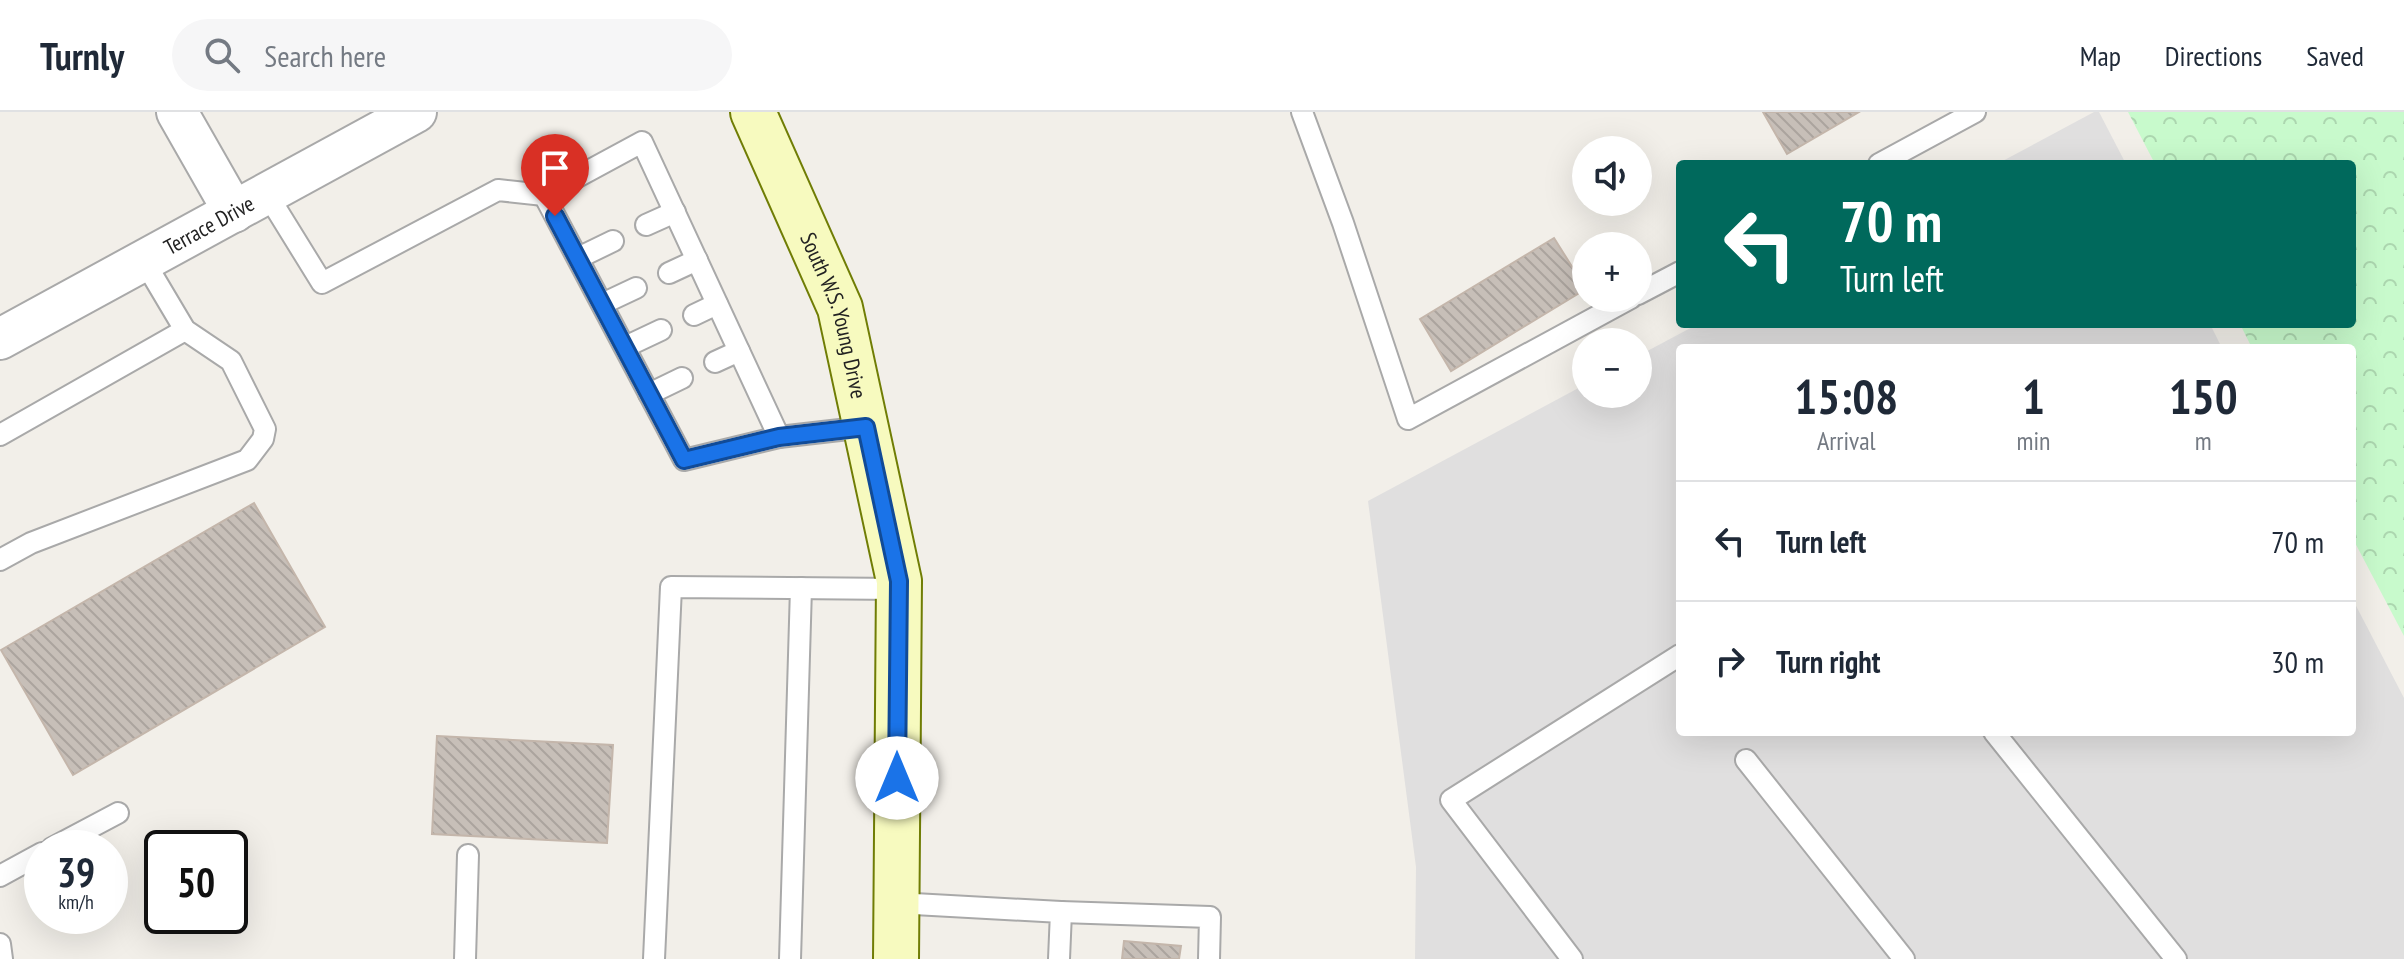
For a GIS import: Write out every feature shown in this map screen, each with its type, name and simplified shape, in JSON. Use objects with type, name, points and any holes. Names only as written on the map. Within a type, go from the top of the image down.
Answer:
[{"type":"main road","name":"South W.S. Young Drive","points":[[753,112],[840,308],[899,589],[896,959]]},
{"type":"street","points":[[177,112],[251,203]]},
{"type":"street","name":"Terrace Drive","points":[[0,339],[416,112]]},
{"type":"lane","points":[[1302,112],[1343,223],[1408,419],[1605,312]]},
{"type":"lane","points":[[1886,160],[1975,112]]},
{"type":"lane","points":[[251,203],[322,283],[498,190],[544,195],[642,142],[779,437]]},
{"type":"lane","points":[[544,195],[684,460],[779,437],[866,427]]},
{"type":"lane","points":[[646,225],[675,212]]},
{"type":"lane","points":[[578,258],[613,241]]},
{"type":"lane","points":[[669,273],[697,260]]},
{"type":"lane","points":[[0,560],[31,543],[247,460],[263,439],[265,429],[231,361],[185,330],[144,261]]},
{"type":"lane","points":[[1652,287],[1676,274]]},
{"type":"lane","points":[[602,304],[636,288]]},
{"type":"lane","points":[[694,315],[717,304]]},
{"type":"lane","points":[[0,435],[185,330]]},
{"type":"lane","points":[[625,347],[661,330]]},
{"type":"lane","points":[[715,362],[739,351]]},
{"type":"lane","points":[[649,394],[682,378]]},
{"type":"lane","points":[[654,959],[671,587],[899,589]]},
{"type":"lane","points":[[790,959],[801,588]]},
{"type":"lane","points":[[1572,959],[1451,800],[1676,658]]},
{"type":"lane","points":[[1997,736],[2176,959]]},
{"type":"lane","points":[[1746,760],[1904,959]]},
{"type":"lane","points":[[86,830],[118,813]]},
{"type":"lane","points":[[465,959],[468,855]]},
{"type":"lane","points":[[0,876],[24,863]]},
{"type":"lane","points":[[896,903],[1210,917],[1209,959]]},
{"type":"lane","points":[[1059,959],[1061,912]]},
{"type":"lane","points":[[0,944],[2,959]]},
{"type":"shaded area","points":[[2099,112],[2124,160],[2004,160]]},
{"type":"shaded area","points":[[1690,328],[2212,328],[2220,344],[1676,344],[1676,736],[2356,736],[2356,606],[2404,698],[2404,959],[1415,959],[1416,867],[1368,501],[1572,392],[1572,408],[1652,408],[1652,349]]},
{"type":"green space","points":[[2128,112],[2404,112],[2404,636],[2356,545],[2356,344],[2250,344],[2242,328],[2356,328],[2356,160],[2153,160]]},
{"type":"building","points":[[1763,112],[1859,112],[1787,154]]},
{"type":"building","points":[[1554,238],[1572,267],[1572,298],[1451,371],[1420,319]]},
{"type":"building","points":[[254,503],[325,627],[73,775],[1,650]]},
{"type":"building","points":[[437,736],[613,745],[607,843],[432,834]]},
{"type":"building","points":[[1124,941],[1181,946],[1179,959],[1122,959]]},
{"type":"route","points":[[555,216],[684,460],[779,437],[866,427],[899,581],[897,778]]}]
